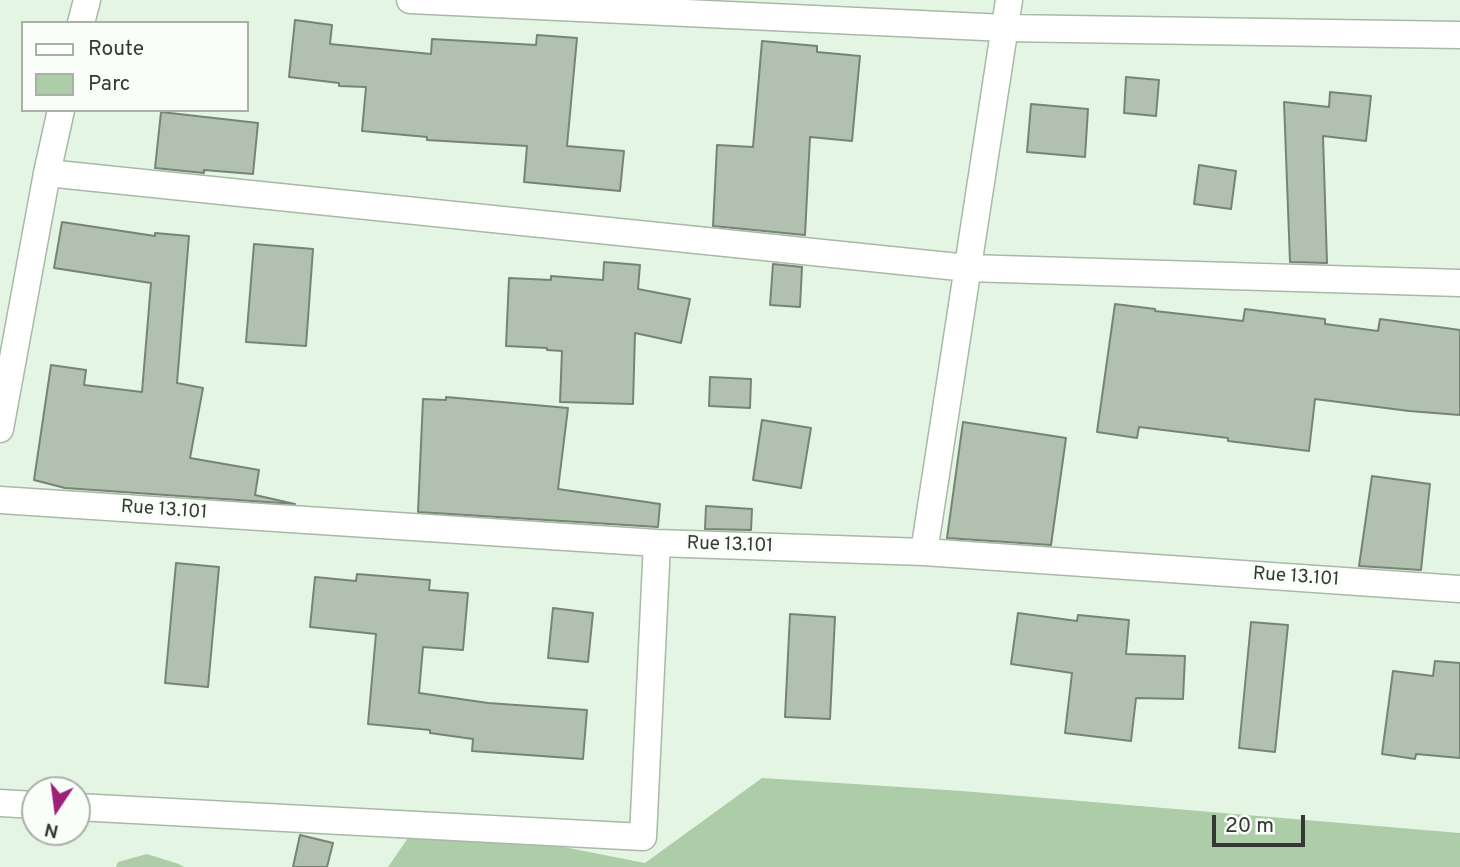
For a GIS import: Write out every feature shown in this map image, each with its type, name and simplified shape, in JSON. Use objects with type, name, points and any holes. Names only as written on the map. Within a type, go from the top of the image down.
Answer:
[{"type":"street","points":[[81,21],[86,0]]},
{"type":"street","points":[[410,0],[1005,28],[1460,35]]},
{"type":"street","points":[[924,552],[1009,0]]},
{"type":"street","points":[[0,429],[61,112]]},
{"type":"street","points":[[47,173],[968,268],[1460,283]]},
{"type":"street","name":"Rue 13.101","points":[[0,500],[657,543],[924,552],[1460,589]]},
{"type":"street","points":[[91,808],[643,837],[657,543]]},
{"type":"street","points":[[0,803],[21,804]]},
{"type":"green space","points":[[762,778],[962,791],[1460,833],[1460,867],[388,867],[421,819],[645,863]]},
{"type":"green space","points":[[147,854],[184,867],[116,867],[118,862]]},
{"type":"building","points":[[295,20],[332,25],[330,44],[431,54],[432,39],[536,45],[537,35],[577,38],[567,146],[624,151],[620,191],[524,182],[527,146],[427,140],[427,137],[362,131],[366,87],[339,86],[339,83],[289,77]]},
{"type":"building","points":[[762,41],[817,46],[817,52],[860,56],[852,141],[810,137],[805,235],[713,226],[717,145],[753,147]]},
{"type":"building","points":[[1126,77],[1159,80],[1156,116],[1124,113]]},
{"type":"building","points":[[1330,92],[1371,96],[1366,141],[1323,136],[1327,263],[1290,262],[1284,102],[1329,107]]},
{"type":"building","points":[[1031,104],[1088,109],[1085,157],[1027,152]]},
{"type":"building","points":[[161,112],[258,123],[253,174],[155,168]]},
{"type":"building","points":[[1199,165],[1236,171],[1231,209],[1194,204]]},
{"type":"building","points":[[62,222],[155,236],[155,233],[189,236],[177,383],[203,388],[190,458],[259,470],[255,495],[295,504],[65,488],[34,480],[51,365],[86,370],[84,385],[142,392],[151,283],[54,268]]},
{"type":"building","points":[[254,244],[313,249],[306,346],[246,342]]},
{"type":"building","points":[[604,262],[640,265],[638,289],[690,299],[681,343],[635,333],[633,404],[560,402],[562,351],[506,346],[509,278],[551,280],[551,276],[603,280]]},
{"type":"building","points":[[773,264],[802,267],[800,307],[770,305]]},
{"type":"building","points":[[1115,304],[1243,321],[1245,309],[1325,319],[1325,324],[1378,331],[1380,319],[1460,330],[1460,415],[1315,399],[1309,451],[1139,427],[1137,438],[1097,432]]},
{"type":"building","points":[[710,377],[751,379],[750,408],[709,406]]},
{"type":"building","points":[[446,397],[568,408],[558,489],[660,504],[658,527],[418,512],[423,399],[446,400]]},
{"type":"building","points":[[762,420],[811,428],[801,488],[753,480]]},
{"type":"building","points":[[963,422],[1066,438],[1051,545],[947,538]]},
{"type":"building","points":[[1372,476],[1430,484],[1421,570],[1359,566]]},
{"type":"building","points":[[706,506],[752,509],[751,530],[705,529]]},
{"type":"building","points":[[176,563],[219,567],[208,687],[165,683]]},
{"type":"building","points":[[357,574],[430,580],[429,590],[468,593],[463,650],[423,647],[419,693],[488,703],[587,710],[583,759],[472,751],[473,739],[430,733],[430,730],[368,724],[376,634],[310,627],[315,577],[356,581]]},
{"type":"building","points":[[553,608],[593,613],[588,662],[548,658]]},
{"type":"building","points":[[1018,613],[1077,621],[1078,615],[1129,620],[1126,654],[1185,656],[1183,699],[1136,698],[1131,741],[1065,733],[1072,673],[1011,664]]},
{"type":"building","points":[[790,614],[835,617],[830,719],[785,717]]},
{"type":"building","points":[[1251,622],[1288,625],[1275,752],[1239,748]]},
{"type":"building","points":[[1435,661],[1460,663],[1460,758],[1416,754],[1415,759],[1382,754],[1393,671],[1433,676]]},
{"type":"building","points":[[300,835],[333,843],[327,867],[293,867]]}]
